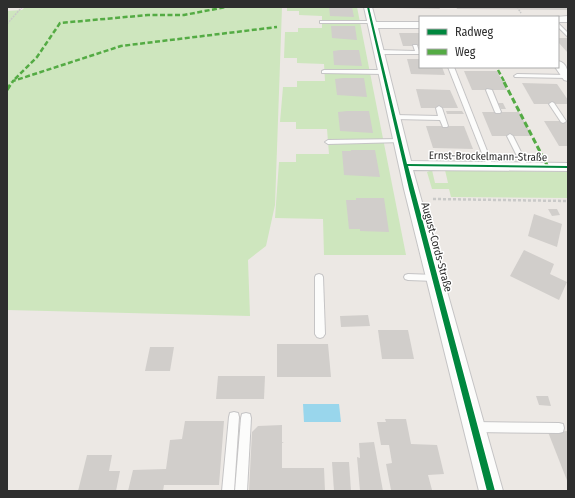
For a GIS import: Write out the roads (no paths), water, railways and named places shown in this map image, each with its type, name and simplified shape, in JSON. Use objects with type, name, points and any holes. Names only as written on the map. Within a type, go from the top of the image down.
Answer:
[{"type":"street","name":"August-Cords-Straße","points":[[368,7],[412,189],[491,491]]},
{"type":"street","points":[[372,24],[419,25]]},
{"type":"street","name":"Ernst-Brockelmann-Straße","points":[[407,165],[568,167]]},
{"type":"lane","points":[[322,22],[372,24]]},
{"type":"lane","points":[[559,25],[568,36]]},
{"type":"lane","points":[[416,46],[419,56]]},
{"type":"lane","points":[[379,52],[418,53]]},
{"type":"lane","points":[[450,68],[490,166]]},
{"type":"lane","points":[[517,76],[564,71]]},
{"type":"lane","points":[[324,72],[384,72]]},
{"type":"lane","points":[[489,90],[498,112]]},
{"type":"lane","points":[[552,104],[563,121]]},
{"type":"lane","points":[[439,108],[445,126]]},
{"type":"lane","points":[[395,117],[442,118]]},
{"type":"lane","points":[[510,136],[525,166]]},
{"type":"lane","points":[[328,142],[401,141]]},
{"type":"lane","points":[[320,277],[320,334]]},
{"type":"lane","points":[[408,277],[435,278]]},
{"type":"lane","points":[[228,491],[234,417]]},
{"type":"lane","points":[[241,491],[246,418]]},
{"type":"lane","points":[[474,427],[559,428]]},
{"type":"water","points":[[303,404],[339,404],[341,422],[304,422]]}]
